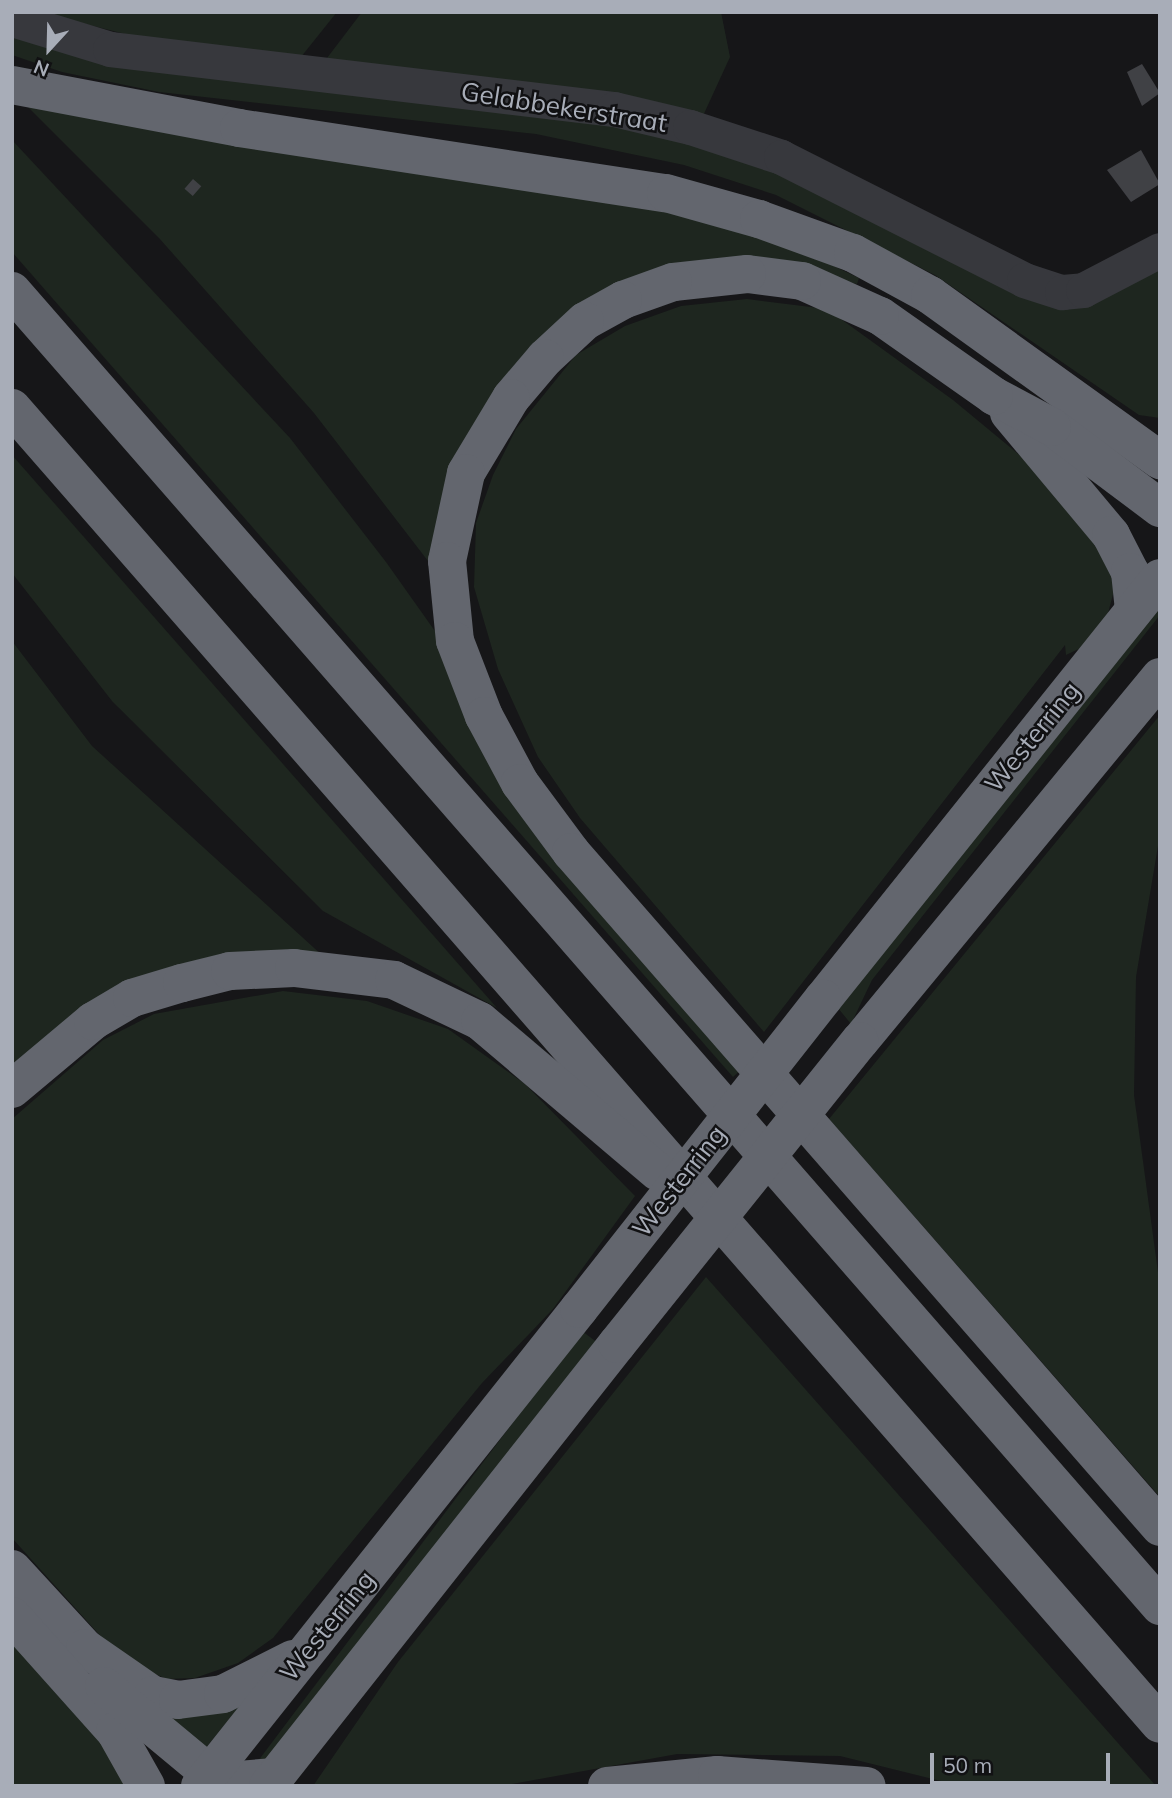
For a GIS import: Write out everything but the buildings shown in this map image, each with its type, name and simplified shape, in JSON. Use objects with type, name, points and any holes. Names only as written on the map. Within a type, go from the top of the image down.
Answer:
[{"type":"highway","points":[[12,85],[225,125],[666,193],[759,219],[853,253],[930,295],[1153,447]]},
{"type":"highway","points":[[1160,508],[1052,427],[994,396],[880,316],[802,281],[747,274],[673,282],[624,300],[585,321],[545,358],[511,398],[466,472],[447,561],[455,641],[520,783],[571,852],[1160,1527]]},
{"type":"highway","points":[[12,291],[1160,1606]]},
{"type":"highway","points":[[994,396],[1111,534],[1130,572],[1133,610]]},
{"type":"highway","points":[[12,408],[1160,1724]]},
{"type":"highway","name":"Westerring","points":[[205,1780],[1160,578]]},
{"type":"highway","name":"Westerring","points":[[272,1781],[860,1041],[1160,677]]},
{"type":"highway","points":[[12,1089],[53,1048],[93,1021],[132,999],[182,983],[230,971],[294,968],[394,980],[480,1021],[547,1073],[616,1141],[717,1216]]},
{"type":"highway","points":[[12,1569],[85,1648],[153,1695],[178,1700],[223,1694],[304,1653]]},
{"type":"highway","points":[[12,1601],[205,1780],[272,1781]]},
{"type":"highway","points":[[12,1616],[115,1731],[146,1786]]},
{"type":"highway","points":[[607,1786],[717,1775],[867,1786]]},
{"type":"street","name":"Gelabbekerstraat","points":[[12,19],[110,49],[614,109],[690,127],[781,157],[1024,279],[1062,292],[1083,290],[1160,250]]},
{"type":"shaded area","points":[[38,12],[337,12],[301,57],[137,37]]},
{"type":"shaded area","points":[[362,12],[721,12],[730,57],[702,118],[324,62]]},
{"type":"shaded area","points":[[12,30],[684,136],[774,165],[1030,295],[1160,260],[1160,418],[1139,415],[935,275],[776,195],[684,165],[536,134],[159,92],[62,72],[12,55]]},
{"type":"shaded area","points":[[27,106],[566,185],[783,242],[859,278],[857,284],[778,266],[562,322],[438,574],[314,413],[159,238]]},
{"type":"shaded area","points":[[12,140],[290,438],[386,562],[744,1067],[733,1077],[12,252]]},
{"type":"shaded area","points":[[747,299],[827,309],[953,400],[1040,472],[1083,521],[1116,583],[1107,617],[1089,644],[1066,655],[1065,645],[764,1032],[580,818],[538,757],[498,669],[474,587],[476,523],[493,475],[516,429],[576,355],[625,326],[681,306]]},
{"type":"shaded area","points":[[12,455],[497,1008],[323,911],[112,701],[12,573]]},
{"type":"shaded area","points":[[1160,596],[1160,615],[872,980],[851,1024],[838,1008]]},
{"type":"shaded area","points":[[12,641],[92,746],[324,957],[253,953],[12,1066]]},
{"type":"shaded area","points":[[1160,715],[1160,834],[1136,977],[1134,1095],[1160,1287],[1160,1497],[829,1119]]},
{"type":"shaded area","points":[[283,991],[367,1001],[448,1029],[525,1084],[635,1196],[553,1309],[482,1383],[273,1638],[238,1663],[195,1678],[167,1679],[123,1661],[12,1538],[12,1119],[103,1040],[154,1014]]},
{"type":"shaded area","points":[[706,1277],[1156,1786],[961,1786],[840,1756],[677,1754],[501,1786],[313,1786],[398,1662]]},
{"type":"shaded area","points":[[582,1331],[598,1343],[267,1782],[251,1770]]},
{"type":"shaded area","points":[[12,1636],[126,1767],[124,1786],[12,1786]]},
{"type":"shaded area","points":[[133,1696],[244,1701],[200,1755]]}]
